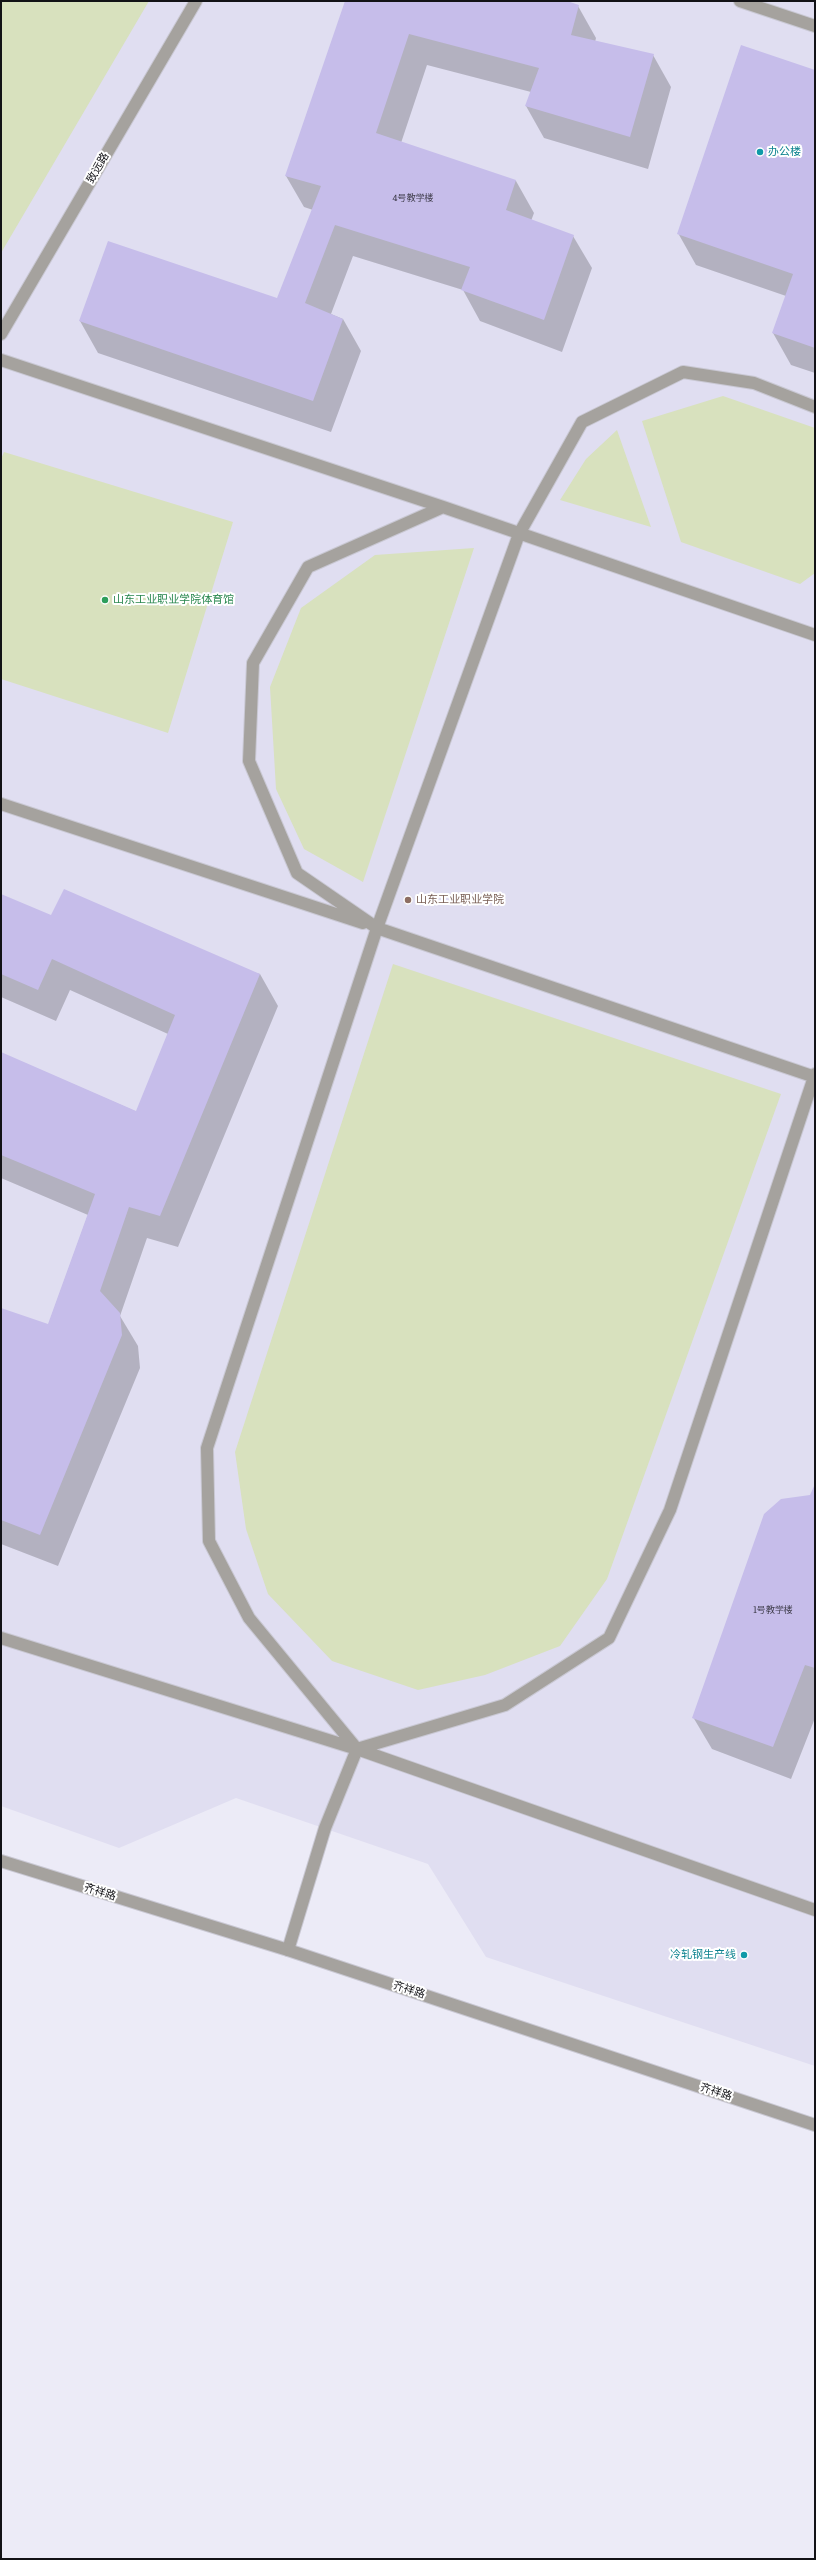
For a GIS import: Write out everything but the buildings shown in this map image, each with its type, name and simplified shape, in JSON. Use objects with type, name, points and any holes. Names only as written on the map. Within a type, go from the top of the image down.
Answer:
[{"type":"street","name":"致远路","points":[[1,334],[196,1]]},
{"type":"street","points":[[740,1],[815,26]]},
{"type":"street","points":[[1,360],[443,507],[815,635]]},
{"type":"street","points":[[357,1749],[249,1618],[209,1541],[207,1448],[378,928],[519,534],[582,422],[683,372],[754,383],[815,407]]},
{"type":"street","points":[[378,928],[297,873],[249,761],[253,663],[308,567],[443,507]]},
{"type":"street","points":[[1,804],[378,928],[815,1076],[670,1510],[609,1638],[505,1705],[357,1749]]},
{"type":"street","points":[[1,1638],[357,1749],[815,1910]]},
{"type":"street","points":[[288,1950],[325,1828],[357,1749]]},
{"type":"street","name":"齐祥路","points":[[1,1861],[288,1950],[815,2125]]},
{"type":"shaded area","name":"山东工业职业学院","points":[[1,1],[815,1],[815,2066],[486,1957],[428,1864],[236,1798],[119,1848],[1,1806]]},
{"type":"green space","points":[[1,1],[149,1],[1,253]]},
{"type":"green space","points":[[723,396],[815,428],[815,573],[800,584],[681,542],[642,421]]},
{"type":"green space","points":[[617,430],[651,527],[560,500],[586,459]]},
{"type":"green space","name":"山东工业职业学院体育馆","points":[[4,452],[233,522],[168,733],[1,679],[1,459]]},
{"type":"green space","points":[[474,548],[363,882],[304,849],[276,789],[270,687],[301,608],[375,555]]},
{"type":"green space","points":[[393,964],[781,1094],[607,1579],[560,1646],[485,1675],[418,1690],[332,1661],[268,1594],[246,1529],[235,1452]]},
{"type":"place","name":"办公楼","points":[[760,152]]},
{"type":"place","name":"山东工业职业学院体育馆","points":[[105,600]]},
{"type":"place","name":"山东工业职业学院","points":[[408,900]]},
{"type":"place","name":"冷轧钢生产线","points":[[744,1955]]}]
